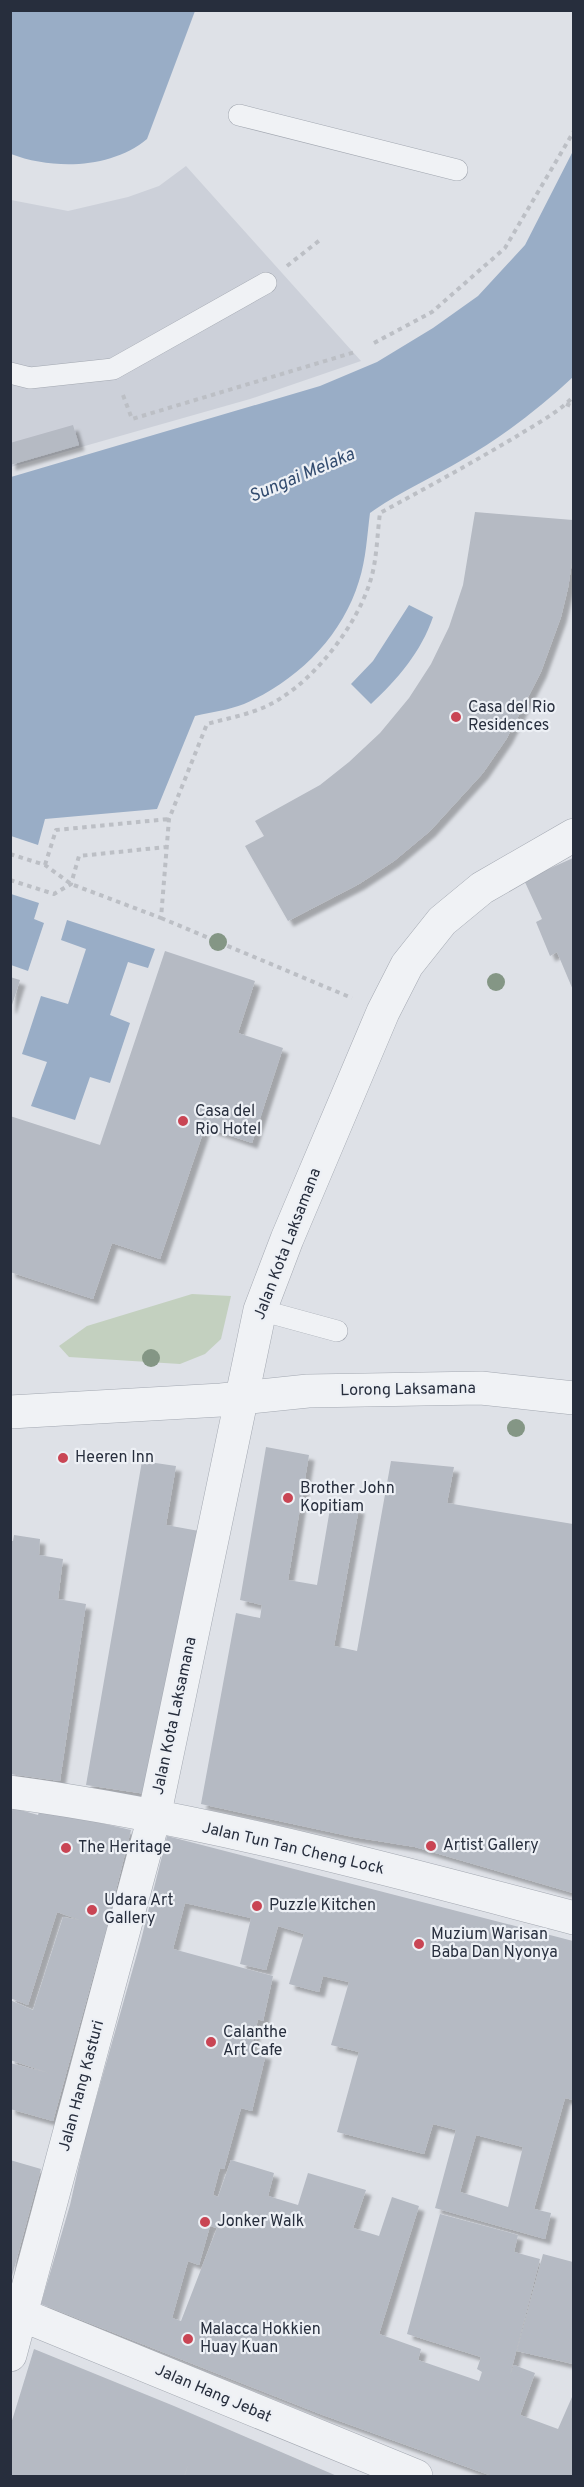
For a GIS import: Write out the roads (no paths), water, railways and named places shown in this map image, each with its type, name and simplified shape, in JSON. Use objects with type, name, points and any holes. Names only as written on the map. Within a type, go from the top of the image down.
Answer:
[{"type":"street","name":"Jalan Kota Laksamana","points":[[154,1816],[260,1310],[287,1239],[383,1011],[407,965],[442,921],[483,888],[573,835]]},
{"type":"street","name":"Lorong Laksamana","points":[[10,1412],[221,1400],[242,1396],[308,1391],[481,1388],[573,1398]]},
{"type":"street","name":"Jalan Tun Tan Cheng Lock","points":[[10,1792],[154,1816],[273,1842],[573,1918]]},
{"type":"street","name":"Jalan Hang Kasturi","points":[[10,2355],[16,2312],[154,1816]]},
{"type":"street","name":"Jalan Hang Jebat","points":[[16,2312],[416,2476]]},
{"type":"lane","points":[[238,115],[456,170]]},
{"type":"lane","points":[[10,374],[30,378],[113,369],[266,283]]},
{"type":"lane","points":[[260,1310],[337,1330]]},
{"type":"water","points":[[10,11],[195,11],[147,139],[133,149],[116,156],[81,164],[45,163],[11,154]]},
{"type":"water","name":"Sungai Melaka","points":[[573,151],[573,377],[534,411],[492,442],[392,498],[370,513],[365,556],[359,581],[341,621],[329,638],[315,655],[282,683],[244,704],[195,716],[157,809],[45,819],[38,845],[11,836],[11,477],[320,386],[377,362],[433,328],[478,296],[525,245]]},
{"type":"water","points":[[409,605],[433,617],[422,642],[408,664],[371,704],[351,684],[373,661]]},
{"type":"water","points":[[11,894],[39,903],[34,919],[44,923],[28,971],[11,965]]},
{"type":"water","points":[[67,920],[155,949],[148,968],[128,962],[110,1015],[130,1023],[110,1083],[90,1077],[75,1120],[31,1106],[47,1062],[22,1054],[41,996],[68,1004],[86,949],[61,940]]},
{"type":"place","name":"Casa del Rio Residences","points":[[456,717]]},
{"type":"place","name":"Casa del Rio Hotel","points":[[183,1121]]},
{"type":"place","name":"Heeren Inn","points":[[63,1458]]},
{"type":"place","name":"Brother John Kopitiam","points":[[288,1498]]},
{"type":"place","name":"Artist Gallery","points":[[431,1846]]},
{"type":"place","name":"The Heritage","points":[[66,1848]]},
{"type":"place","name":"Puzzle Kitchen","points":[[257,1906]]},
{"type":"place","name":"Udara Art Gallery","points":[[92,1910]]},
{"type":"place","name":"Muzium Warisan Baba Dan Nyonya","points":[[419,1944]]},
{"type":"place","name":"Calanthe Art Cafe","points":[[211,2042]]},
{"type":"place","name":"Jonker Walk","points":[[205,2222]]},
{"type":"place","name":"Malacca Hokkien Huay Kuan","points":[[188,2339]]}]
